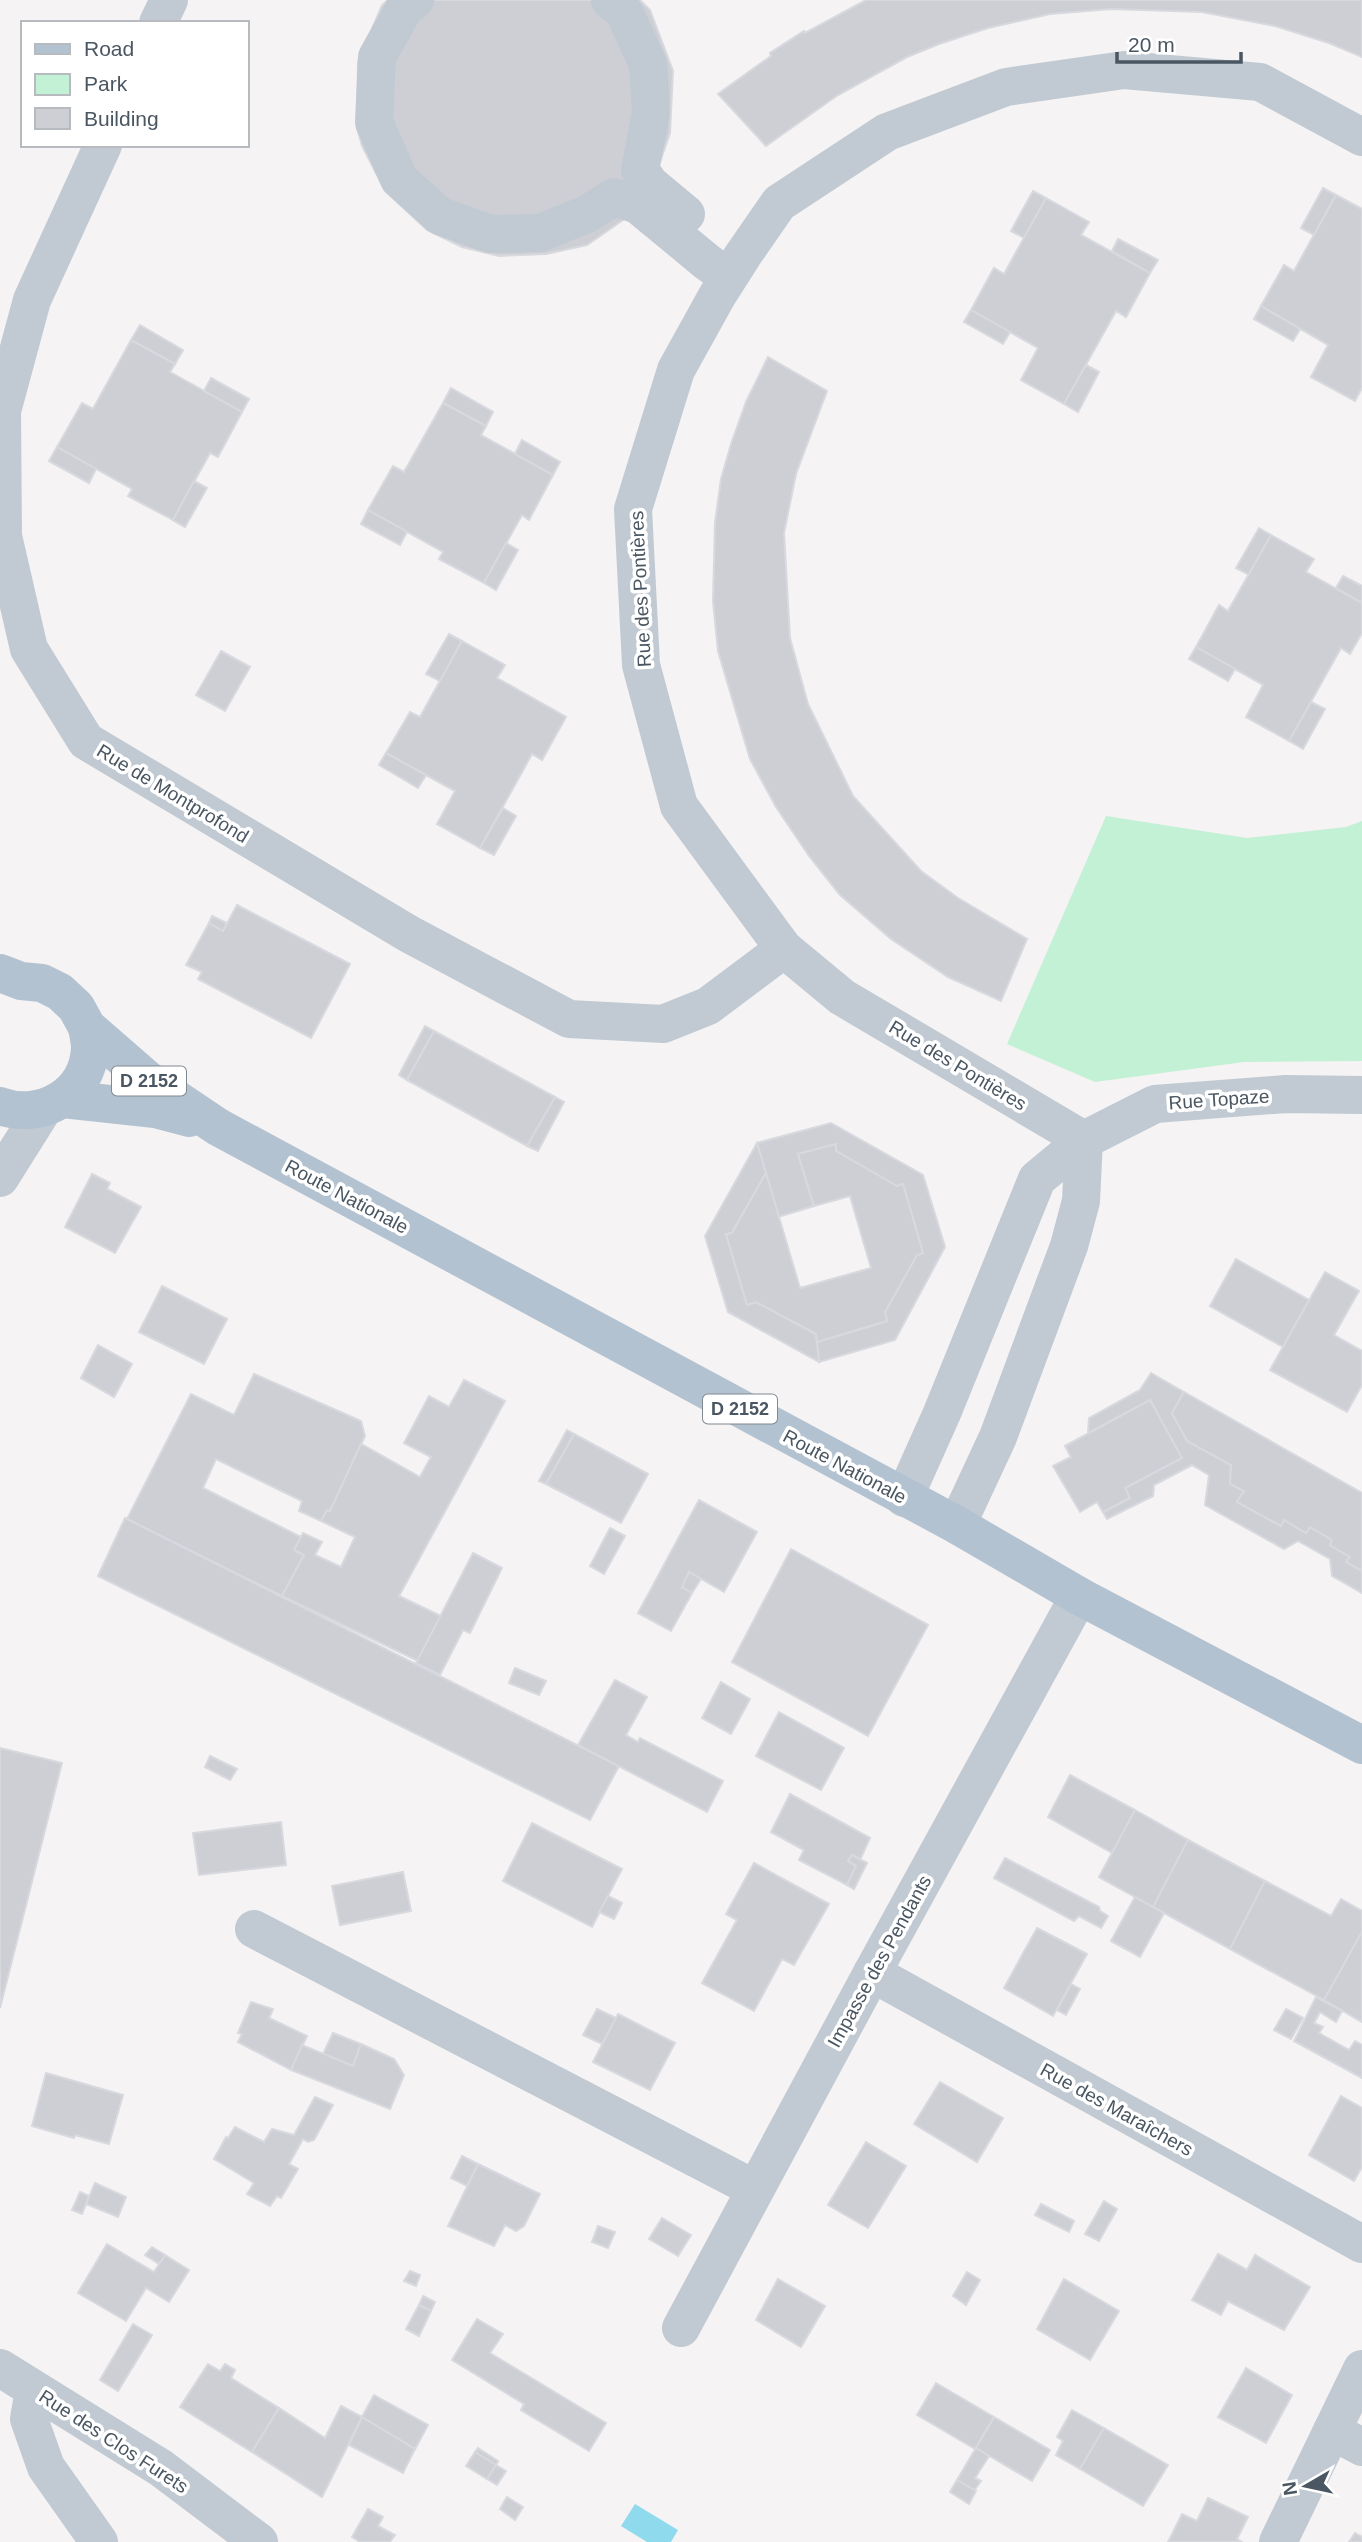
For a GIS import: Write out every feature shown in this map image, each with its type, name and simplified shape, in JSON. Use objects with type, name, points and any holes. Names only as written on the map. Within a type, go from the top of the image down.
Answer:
[{"type":"main road","name":"Route Nationale","points":[[7,980],[42,983],[60,992],[76,1007],[87,1027],[148,1080],[218,1127],[957,1525],[1079,1596],[1362,1745]]},
{"type":"main road","name":"D 2152","points":[[54,1103],[74,1090],[85,1071],[90,1049],[87,1027]]},
{"type":"main road","name":"Route Nationale","points":[[0,1106],[13,1111],[35,1111],[54,1103],[155,1109],[218,1127]]},
{"type":"street","points":[[159,21],[169,0]]},
{"type":"street","points":[[415,0],[405,7],[377,57],[374,122],[400,179],[440,216],[490,234],[540,233],[587,214],[614,197],[638,205],[707,262],[736,266]]},
{"type":"street","points":[[610,0],[624,12],[648,64],[651,112],[640,170],[650,184],[722,245],[736,266]]},
{"type":"street","name":"Rue des Pontières","points":[[1084,1139],[842,997],[784,949],[679,806],[641,665],[633,509],[676,370],[736,266],[779,203],[887,132],[1006,87],[1124,70],[1260,82],[1362,137]]},
{"type":"street","name":"Rue de Montprofond","points":[[102,147],[32,300],[2,411],[3,536],[29,649],[86,741],[409,934],[569,1019],[663,1024],[708,1006],[784,949]]},
{"type":"street","name":"Rue Topaze","points":[[904,1498],[942,1413],[1037,1179],[1084,1139],[1156,1104],[1286,1094],[1362,1095]]},
{"type":"street","points":[[0,1178],[54,1103]]},
{"type":"street","points":[[957,1525],[998,1437],[1069,1246],[1081,1201],[1084,1139]]},
{"type":"street","name":"Impasse des Pendants","points":[[681,2328],[1079,1596]]},
{"type":"street","points":[[254,1929],[755,2189]]},
{"type":"street","name":"Rue des Maraîchers","points":[[872,1973],[1362,2244]]},
{"type":"street","name":"Rue des Clos Furets","points":[[0,2368],[162,2468],[259,2542]]},
{"type":"street","points":[[1278,2542],[1347,2439],[1362,2369]]},
{"type":"street","points":[[34,2390],[29,2419],[46,2467],[99,2542]]},
{"type":"green space","points":[[1106,816],[1247,838],[1346,827],[1362,821],[1362,1061],[1244,1062],[1095,1082],[1007,1044]]},
{"type":"water","points":[[635,2504],[678,2530],[671,2542],[647,2542],[621,2526]]},
{"type":"building","points":[[388,0],[640,0],[650,10],[673,71],[670,133],[650,191],[623,220],[587,245],[546,254],[499,256],[462,247],[427,230],[385,191],[362,146],[357,128],[358,62],[382,5]]},
{"type":"building","points":[[866,0],[1362,0],[1362,57],[1329,43],[1275,26],[1202,12],[1111,9],[1050,14],[988,28],[907,57],[838,95],[766,146],[718,94],[771,56],[770,53],[804,31],[805,33]]},
{"type":"building","points":[[1323,188],[1336,195],[1314,235],[1301,228]]},
{"type":"building","points":[[1033,191],[1046,198],[1024,238],[1011,231]]},
{"type":"building","points":[[1336,195],[1362,209],[1362,388],[1355,401],[1311,377],[1328,345],[1261,306],[1284,265],[1294,271]]},
{"type":"building","points":[[1046,198],[1089,222],[1081,235],[1150,273],[1126,317],[1116,311],[1064,404],[1021,380],[1038,348],[971,310],[994,268],[1004,274]]},
{"type":"building","points":[[1118,239],[1158,260],[1150,273],[1112,251]]},
{"type":"building","points":[[1261,306],[1300,329],[1293,341],[1254,319]]},
{"type":"building","points":[[971,310],[1010,332],[1003,344],[964,322]]},
{"type":"building","points":[[140,325],[183,350],[175,364],[131,340]]},
{"type":"building","points":[[131,340],[175,364],[170,372],[242,412],[218,457],[210,453],[173,520],[128,496],[132,489],[57,447],[82,403],[93,409]]},
{"type":"building","points":[[768,357],[827,391],[796,474],[784,533],[790,638],[808,704],[853,796],[921,871],[958,898],[1027,939],[1001,1001],[948,977],[891,939],[840,895],[809,856],[776,807],[750,759],[718,651],[713,601],[715,523],[721,479],[731,444],[746,402]]},
{"type":"building","points":[[1086,365],[1099,372],[1078,412],[1064,404]]},
{"type":"building","points":[[211,378],[249,399],[242,412],[204,391]]},
{"type":"building","points":[[451,388],[493,412],[486,426],[443,403]]},
{"type":"building","points":[[443,403],[486,426],[481,435],[553,475],[529,520],[522,515],[484,583],[439,559],[443,552],[368,510],[393,466],[404,472]]},
{"type":"building","points":[[522,440],[560,462],[553,475],[515,454]]},
{"type":"building","points":[[57,447],[96,469],[89,483],[49,461]]},
{"type":"building","points":[[194,481],[207,488],[185,527],[173,520]]},
{"type":"building","points":[[368,510],[407,532],[400,545],[361,524]]},
{"type":"building","points":[[1259,528],[1271,535],[1249,575],[1236,568]]},
{"type":"building","points":[[1271,535],[1314,559],[1306,572],[1362,603],[1362,633],[1350,654],[1341,648],[1289,741],[1246,717],[1263,685],[1196,647],[1219,605],[1228,611]]},
{"type":"building","points":[[506,543],[518,550],[496,590],[484,583]]},
{"type":"building","points":[[1343,576],[1362,586],[1362,603],[1336,588]]},
{"type":"building","points":[[449,634],[462,641],[440,681],[426,674]]},
{"type":"building","points":[[462,641],[505,665],[497,678],[566,717],[542,760],[532,754],[480,848],[437,824],[455,791],[386,753],[410,712],[420,717]]},
{"type":"building","points":[[1196,647],[1235,669],[1228,681],[1189,659]]},
{"type":"building","points":[[221,651],[250,667],[225,711],[196,695]]},
{"type":"building","points":[[1311,702],[1325,709],[1303,749],[1289,741]]},
{"type":"building","points":[[386,753],[426,775],[418,788],[379,765]]},
{"type":"building","points":[[503,808],[516,816],[494,855],[480,848]]},
{"type":"building","points":[[237,905],[350,964],[311,1038],[198,979],[202,972],[186,965],[209,923],[223,931]]},
{"type":"building","points":[[212,916],[227,923],[223,931],[209,923]]},
{"type":"building","points":[[425,1026],[434,1031],[407,1080],[399,1075]]},
{"type":"building","points":[[434,1031],[555,1097],[527,1146],[407,1080]]},
{"type":"building","points":[[555,1097],[564,1102],[538,1151],[527,1146]]},
{"type":"building","points":[[831,1123],[923,1175],[945,1247],[895,1340],[819,1362],[817,1342],[887,1321],[885,1312],[917,1255],[923,1253],[903,1184],[897,1186],[836,1151],[836,1144],[798,1154],[814,1206],[778,1217],[757,1143]]},
{"type":"building","points":[[757,1143],[766,1173],[732,1233],[726,1234],[747,1305],[756,1302],[816,1334],[819,1362],[728,1312],[705,1236]]},
{"type":"building","points":[[836,1144],[836,1151],[897,1186],[903,1184],[923,1253],[917,1255],[885,1312],[887,1321],[817,1342],[816,1334],[756,1302],[747,1305],[726,1234],[732,1233],[766,1173],[800,1288],[871,1268],[850,1196],[814,1206],[798,1154]]},
{"type":"building","points":[[92,1174],[110,1183],[107,1189],[141,1207],[115,1253],[65,1227]]},
{"type":"building","points":[[1236,1259],[1309,1300],[1283,1347],[1210,1306]]},
{"type":"building","points":[[1325,1272],[1359,1291],[1334,1335],[1362,1351],[1362,1385],[1347,1412],[1270,1370]]},
{"type":"building","points":[[162,1286],[227,1319],[204,1364],[139,1332]]},
{"type":"building","points":[[98,1345],[132,1364],[114,1397],[81,1378]]},
{"type":"building","points":[[1151,1373],[1184,1392],[1172,1413],[1187,1441],[1231,1465],[1230,1484],[1244,1491],[1237,1502],[1281,1526],[1284,1520],[1306,1533],[1310,1527],[1332,1540],[1330,1545],[1350,1557],[1346,1562],[1362,1571],[1362,1593],[1332,1576],[1330,1559],[1298,1541],[1284,1549],[1205,1505],[1209,1475],[1192,1465],[1154,1485],[1153,1496],[1107,1519],[1103,1512],[1130,1498],[1125,1488],[1182,1458],[1150,1400],[1088,1433],[1089,1418],[1140,1390]]},
{"type":"building","points":[[254,1374],[361,1421],[365,1436],[330,1511],[327,1510],[321,1521],[299,1511],[302,1501],[216,1459],[203,1488],[301,1537],[294,1550],[304,1555],[282,1596],[127,1519],[191,1394],[234,1415]]},
{"type":"building","points":[[464,1380],[505,1401],[399,1596],[441,1616],[418,1661],[282,1596],[304,1555],[294,1550],[303,1533],[322,1542],[315,1555],[341,1567],[355,1537],[321,1521],[327,1510],[330,1511],[361,1444],[420,1477],[431,1457],[404,1443],[429,1396],[449,1407]]},
{"type":"building","points":[[1184,1392],[1362,1493],[1362,1571],[1346,1562],[1350,1557],[1330,1545],[1332,1540],[1310,1527],[1306,1533],[1284,1520],[1281,1526],[1237,1502],[1244,1491],[1230,1484],[1231,1465],[1187,1441],[1172,1413]]},
{"type":"building","points":[[1150,1400],[1182,1458],[1125,1488],[1130,1498],[1103,1512],[1097,1502],[1080,1512],[1053,1466],[1071,1457],[1065,1446]]},
{"type":"building","points":[[567,1430],[574,1434],[546,1484],[539,1481]]},
{"type":"building","points":[[574,1434],[648,1474],[621,1523],[546,1484]]},
{"type":"building","points":[[699,1500],[757,1532],[724,1592],[689,1572],[682,1587],[692,1593],[671,1631],[638,1613]]},
{"type":"building","points":[[125,1518],[619,1766],[590,1820],[98,1576]]},
{"type":"building","points":[[610,1528],[625,1536],[604,1574],[590,1566]]},
{"type":"building","points":[[791,1549],[928,1625],[868,1736],[732,1662]]},
{"type":"building","points":[[473,1553],[502,1568],[470,1633],[463,1630],[440,1675],[416,1663]]},
{"type":"building","points":[[689,1572],[701,1579],[692,1593],[682,1587]]},
{"type":"building","points":[[515,1668],[546,1681],[539,1695],[509,1683]]},
{"type":"building","points":[[615,1680],[647,1697],[626,1735],[638,1742],[640,1738],[723,1781],[707,1812],[578,1745]]},
{"type":"building","points":[[721,1682],[750,1699],[731,1734],[702,1718]]},
{"type":"building","points":[[779,1712],[844,1748],[821,1790],[756,1756]]},
{"type":"building","points":[[0,1748],[62,1763],[0,2008]]},
{"type":"building","points":[[210,1756],[237,1769],[230,1780],[205,1767]]},
{"type":"building","points":[[1070,1775],[1135,1810],[1112,1853],[1048,1817]]},
{"type":"building","points":[[790,1794],[870,1838],[860,1860],[852,1855],[848,1861],[856,1866],[847,1885],[799,1860],[804,1850],[771,1832]]},
{"type":"building","points":[[1135,1810],[1188,1840],[1153,1907],[1099,1877]]},
{"type":"building","points":[[281,1822],[286,1865],[199,1875],[193,1833]]},
{"type":"building","points":[[532,1823],[622,1869],[592,1927],[503,1881]]},
{"type":"building","points":[[1188,1840],[1265,1881],[1230,1949],[1153,1907]]},
{"type":"building","points":[[852,1855],[867,1863],[854,1889],[847,1885],[856,1866],[848,1861]]},
{"type":"building","points":[[1005,1858],[1099,1907],[1100,1911],[1108,1916],[1101,1928],[1079,1916],[1074,1921],[994,1878]]},
{"type":"building","points":[[754,1863],[829,1904],[794,1965],[782,1959],[754,2011],[702,1983],[737,1920],[726,1914]]},
{"type":"building","points":[[403,1872],[411,1911],[340,1925],[332,1886]]},
{"type":"building","points":[[1265,1881],[1331,1916],[1341,1899],[1362,1911],[1362,1932],[1324,2000],[1230,1949]]},
{"type":"building","points":[[608,1896],[622,1903],[614,1919],[599,1912]]},
{"type":"building","points":[[1135,1897],[1164,1913],[1140,1957],[1111,1941]]},
{"type":"building","points":[[1037,1928],[1087,1954],[1053,2016],[1004,1988]]},
{"type":"building","points":[[1362,1932],[1362,2022],[1324,2000]]},
{"type":"building","points":[[1071,1984],[1080,1989],[1066,2015],[1057,2010]]},
{"type":"building","points":[[1316,1997],[1342,2011],[1336,2022],[1320,2012],[1314,2023],[1323,2027],[1319,2033],[1349,2050],[1355,2041],[1362,2045],[1362,2078],[1294,2041]]},
{"type":"building","points":[[251,2002],[273,2009],[269,2018],[307,2036],[291,2070],[238,2042],[242,2034],[238,2033]]},
{"type":"building","points":[[597,2009],[616,2018],[602,2044],[583,2035]]},
{"type":"building","points":[[1286,2009],[1303,2018],[1291,2039],[1274,2030]]},
{"type":"building","points":[[618,2014],[675,2043],[650,2090],[593,2062]]},
{"type":"building","points":[[333,2033],[361,2044],[353,2066],[323,2054]]},
{"type":"building","points":[[361,2044],[394,2059],[404,2075],[390,2109],[291,2070],[302,2045],[353,2066]]},
{"type":"building","points":[[46,2073],[123,2095],[109,2144],[75,2135],[74,2138],[32,2126]]},
{"type":"building","points":[[940,2082],[1003,2118],[977,2162],[914,2124]]},
{"type":"building","points":[[1341,2096],[1362,2108],[1362,2167],[1354,2181],[1309,2155]]},
{"type":"building","points":[[315,2097],[333,2105],[314,2140],[308,2142],[303,2139],[289,2164],[298,2169],[281,2198],[277,2196],[270,2206],[247,2194],[254,2183],[214,2159],[235,2127],[264,2142],[272,2129],[294,2135]]},
{"type":"building","points":[[866,2142],[906,2166],[868,2228],[828,2205]]},
{"type":"building","points":[[462,2156],[478,2164],[467,2186],[451,2178]]},
{"type":"building","points":[[478,2164],[540,2194],[524,2226],[516,2231],[505,2225],[494,2246],[448,2226]]},
{"type":"building","points":[[95,2183],[126,2197],[118,2217],[86,2204]]},
{"type":"building","points":[[80,2192],[89,2196],[82,2214],[72,2210]]},
{"type":"building","points":[[1104,2201],[1117,2209],[1099,2241],[1085,2234]]},
{"type":"building","points":[[1041,2204],[1074,2221],[1069,2232],[1035,2215]]},
{"type":"building","points":[[662,2218],[691,2235],[678,2256],[649,2239]]},
{"type":"building","points":[[598,2226],[615,2232],[608,2248],[592,2242]]},
{"type":"building","points":[[107,2244],[154,2272],[165,2255],[189,2270],[169,2302],[146,2288],[126,2321],[78,2293]]},
{"type":"building","points":[[152,2247],[165,2255],[159,2264],[145,2255]]},
{"type":"building","points":[[1218,2254],[1247,2270],[1255,2255],[1310,2287],[1284,2330],[1228,2301],[1221,2315],[1192,2300]]},
{"type":"building","points":[[410,2271],[420,2275],[416,2286],[404,2281]]},
{"type":"building","points":[[967,2272],[980,2280],[966,2305],[953,2296]]},
{"type":"building","points":[[778,2279],[825,2306],[801,2347],[756,2320]]},
{"type":"building","points":[[1064,2279],[1119,2311],[1090,2360],[1037,2329]]},
{"type":"building","points":[[423,2296],[435,2302],[431,2311],[419,2305]]},
{"type":"building","points":[[419,2305],[431,2311],[419,2336],[406,2329]]},
{"type":"building","points":[[477,2319],[503,2334],[490,2353],[606,2423],[589,2451],[521,2410],[524,2404],[452,2360]]},
{"type":"building","points":[[133,2324],[152,2335],[118,2391],[100,2380]]},
{"type":"building","points":[[208,2364],[220,2371],[225,2364],[235,2370],[231,2378],[279,2408],[252,2452],[180,2407]]},
{"type":"building","points":[[1246,2368],[1292,2395],[1266,2443],[1218,2417]]},
{"type":"building","points":[[936,2383],[994,2417],[975,2449],[917,2415]]},
{"type":"building","points":[[374,2395],[428,2425],[415,2449],[362,2417]]},
{"type":"building","points":[[341,2406],[362,2417],[322,2497],[252,2452],[279,2408],[325,2438]]},
{"type":"building","points":[[1072,2410],[1104,2428],[1080,2469],[1056,2455],[1063,2441],[1057,2437]]},
{"type":"building","points":[[362,2417],[415,2449],[403,2473],[349,2445]]},
{"type":"building","points":[[994,2417],[1050,2450],[1032,2481],[976,2448]]},
{"type":"building","points":[[1104,2428],[1168,2465],[1143,2506],[1080,2469]]},
{"type":"building","points":[[478,2448],[498,2461],[496,2465],[475,2452]]},
{"type":"building","points":[[976,2448],[989,2456],[975,2478],[981,2481],[974,2491],[957,2480]]},
{"type":"building","points":[[475,2452],[496,2465],[487,2479],[466,2466]]},
{"type":"building","points":[[496,2465],[506,2471],[497,2485],[487,2479]]},
{"type":"building","points":[[957,2480],[976,2491],[969,2504],[950,2492]]},
{"type":"building","points":[[507,2497],[523,2507],[515,2520],[500,2509]]},
{"type":"building","points":[[1208,2498],[1248,2517],[1237,2539],[1242,2542],[1168,2542],[1182,2514],[1197,2521]]},
{"type":"building","points":[[368,2509],[383,2517],[378,2526],[395,2535],[390,2542],[360,2542],[352,2537]]},
{"type":"building","points":[[1355,2533],[1362,2537],[1362,2542],[1349,2542]]}]
